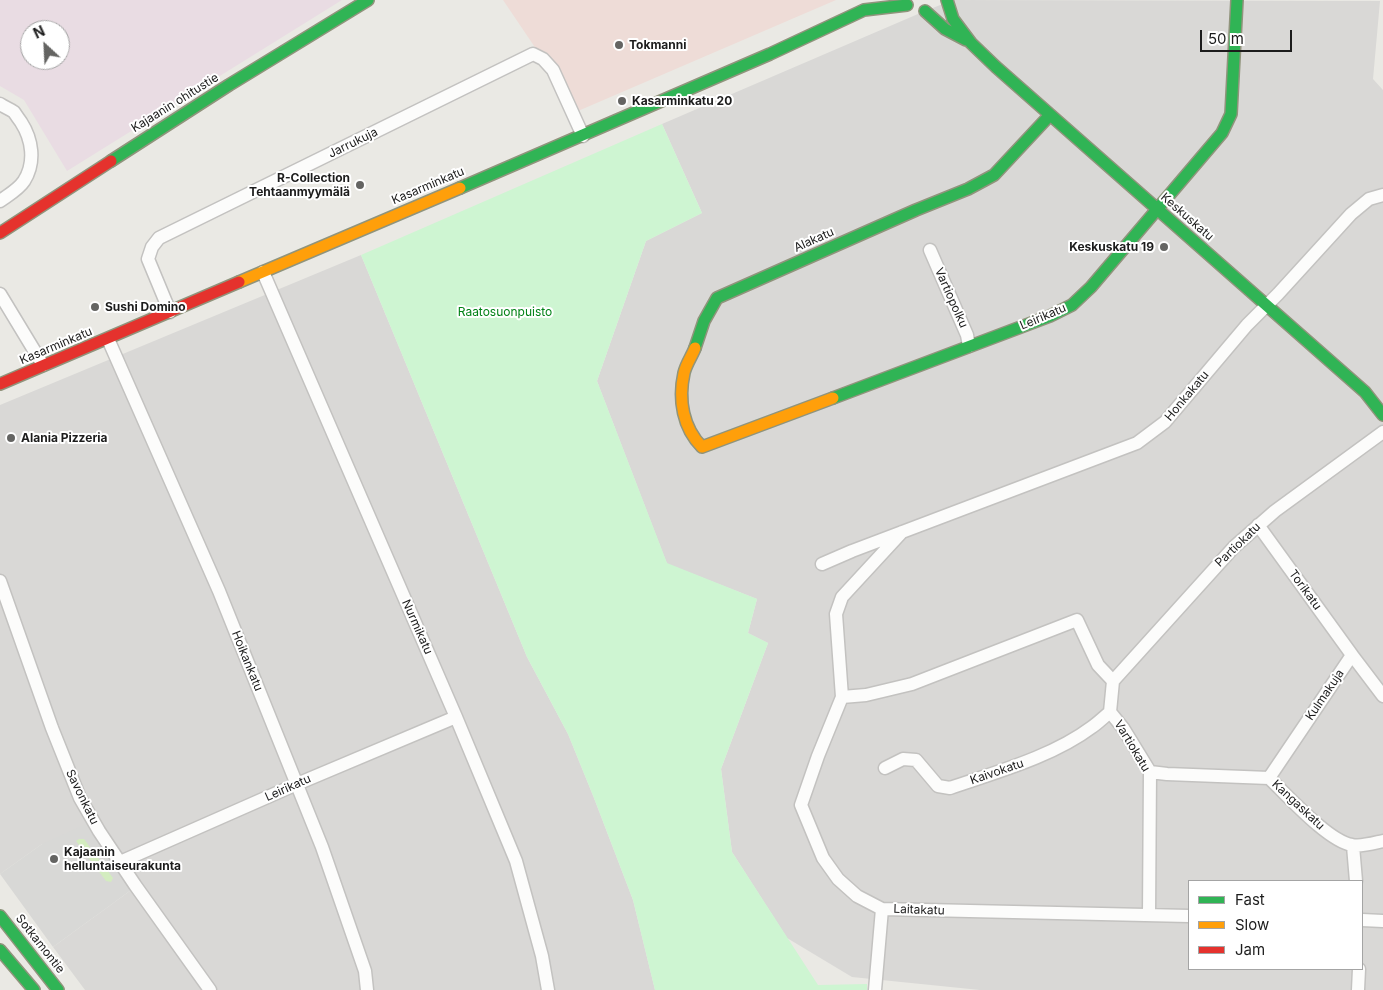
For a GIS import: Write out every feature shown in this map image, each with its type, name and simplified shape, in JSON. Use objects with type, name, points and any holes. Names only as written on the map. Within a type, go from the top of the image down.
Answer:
[{"type":"main road","name":"Kajaanin ohitustie","points":[[0,234],[107,162],[297,42],[368,0]]},
{"type":"main road","name":"Kasarminkatu","points":[[864,10],[873,0]]},
{"type":"main road","points":[[905,3],[916,10],[924,11],[945,0]]},
{"type":"main road","name":"Keskuskatu","points":[[945,0],[953,19],[971,43],[996,67],[1365,392],[1383,415]]},
{"type":"main road","name":"Leirikatu","points":[[702,447],[1050,316],[1072,305],[1091,287],[1222,133],[1231,114],[1234,92],[1238,0]]},
{"type":"main road","name":"Kasarminkatu","points":[[0,384],[583,136],[770,54],[864,10],[905,3]]},
{"type":"main road","name":"Keskuskatu","points":[[924,11],[945,29],[971,43]]},
{"type":"main road","name":"Alakatu","points":[[702,447],[694,439],[687,426],[682,409],[684,372],[704,321],[718,298],[916,210],[968,189],[994,175],[1050,114]]},
{"type":"main road","name":"Sotkamontie","points":[[0,916],[58,990]]},
{"type":"main road","points":[[0,950],[34,990]]},
{"type":"street","name":"Jarrukuja","points":[[170,312],[148,259],[152,247],[159,238],[533,54],[543,59],[553,70],[583,136]]},
{"type":"street","points":[[0,104],[15,113],[24,127],[29,138],[32,155],[29,170],[24,181],[14,192],[0,201]]},
{"type":"street","name":"Honkakatu","points":[[822,564],[1136,443],[1165,422],[1247,324],[1351,214],[1369,199],[1383,196]]},
{"type":"street","name":"Vartiopolku","points":[[930,250],[967,335],[969,346]]},
{"type":"street","name":"Nurmikatu","points":[[263,272],[456,717],[516,861],[542,956],[548,990]]},
{"type":"street","points":[[0,294],[43,366]]},
{"type":"street","name":"Hoikankatu","points":[[108,339],[219,591],[297,784],[322,848],[365,970],[367,990]]},
{"type":"street","name":"Partiokatu","points":[[1113,681],[1234,547],[1275,511],[1383,432]]},
{"type":"street","name":"Torikatu","points":[[1258,525],[1352,654]]},
{"type":"street","name":"Laitakatu","points":[[902,532],[842,597],[836,614],[842,697],[818,756],[802,805],[822,858],[838,879],[857,896],[882,909],[1188,916]]},
{"type":"street","name":"Savonkatu","points":[[0,581],[52,728],[80,798],[98,831],[210,990]]},
{"type":"street","points":[[842,697],[866,695],[912,684],[1077,620],[1098,665],[1113,681]]},
{"type":"street","name":"Kulmakuja","points":[[1269,778],[1352,654],[1383,696]]},
{"type":"street","name":"Vartiokatu","points":[[1113,681],[1110,712],[1123,728],[1150,772],[1149,915]]},
{"type":"street","name":"Kaivokatu","points":[[885,768],[902,759],[916,760],[938,786],[950,788],[1033,760],[1081,735],[1110,712]]},
{"type":"street","name":"Leirikatu","points":[[120,862],[456,717]]},
{"type":"street","name":"Kangaskatu","points":[[1150,772],[1269,778],[1312,820],[1336,839],[1354,846]]},
{"type":"street","points":[[1356,880],[1354,846],[1383,841]]},
{"type":"street","points":[[875,990],[882,909]]},
{"type":"street","points":[[1363,920],[1383,921]]},
{"type":"street","points":[[1358,990],[1359,970]]},
{"type":"shaded area","points":[[0,0],[342,0],[67,171],[24,100],[0,86]]},
{"type":"shaded area","name":"Tokmanni","points":[[503,0],[836,0],[578,111]]},
{"type":"shaded area","points":[[953,0],[1380,1],[1373,79],[1383,90],[1383,990],[980,990],[852,977],[787,938],[732,852],[721,769],[768,643],[748,633],[757,599],[667,564],[597,381],[646,241],[702,213],[662,124]]},
{"type":"shaded area","points":[[361,255],[527,657],[568,734],[594,798],[633,900],[655,990],[85,990],[53,947],[134,888],[42,844],[0,874],[0,405]]},
{"type":"shaded area","points":[[90,822],[134,888],[53,947],[0,874],[42,844]]},
{"type":"green space","name":"Raatosuonpuisto","points":[[662,124],[702,213],[646,241],[597,381],[667,563],[757,599],[748,633],[768,643],[721,769],[732,852],[818,985],[867,984],[867,990],[655,990],[633,900],[594,798],[568,734],[527,657],[361,255]]},
{"type":"green space","points":[[84,839],[113,878],[111,882],[106,881],[76,841]]},
{"type":"traffic: fast","points":[[111,161],[229,85],[368,0]]},
{"type":"traffic: fast","points":[[947,0],[953,19],[971,43],[996,67],[1365,392],[1383,415]]},
{"type":"traffic: fast","points":[[833,398],[1050,316],[1072,305],[1091,287],[1222,133],[1231,114],[1237,0]]},
{"type":"traffic: fast","points":[[460,188],[770,54],[864,10],[907,5]]},
{"type":"traffic: fast","points":[[925,11],[945,29],[966,40]]},
{"type":"traffic: fast","points":[[695,348],[704,321],[717,298],[968,189],[994,175],[1050,115]]},
{"type":"traffic: fast","points":[[0,916],[58,990]]},
{"type":"traffic: fast","points":[[0,950],[34,990]]},
{"type":"traffic: slow","points":[[239,282],[460,188]]},
{"type":"traffic: slow","points":[[695,348],[684,373],[682,403],[690,431],[702,447],[833,398]]},
{"type":"traffic: jam","points":[[0,233],[111,161]]},
{"type":"traffic: jam","points":[[0,384],[239,282]]},
{"type":"place","name":"Tokmanni","points":[[619,45]]},
{"type":"place","name":"Kasarminkatu 20","points":[[622,101]]},
{"type":"place","name":"R-Collection Tehtaanmyymälä","points":[[360,185]]},
{"type":"place","name":"Keskuskatu 19","points":[[1164,247]]},
{"type":"place","name":"Sushi Domino","points":[[95,307]]},
{"type":"place","name":"Alania Pizzeria","points":[[11,438]]},
{"type":"place","name":"Kajaanin helluntaiseurakunta","points":[[54,859]]}]
